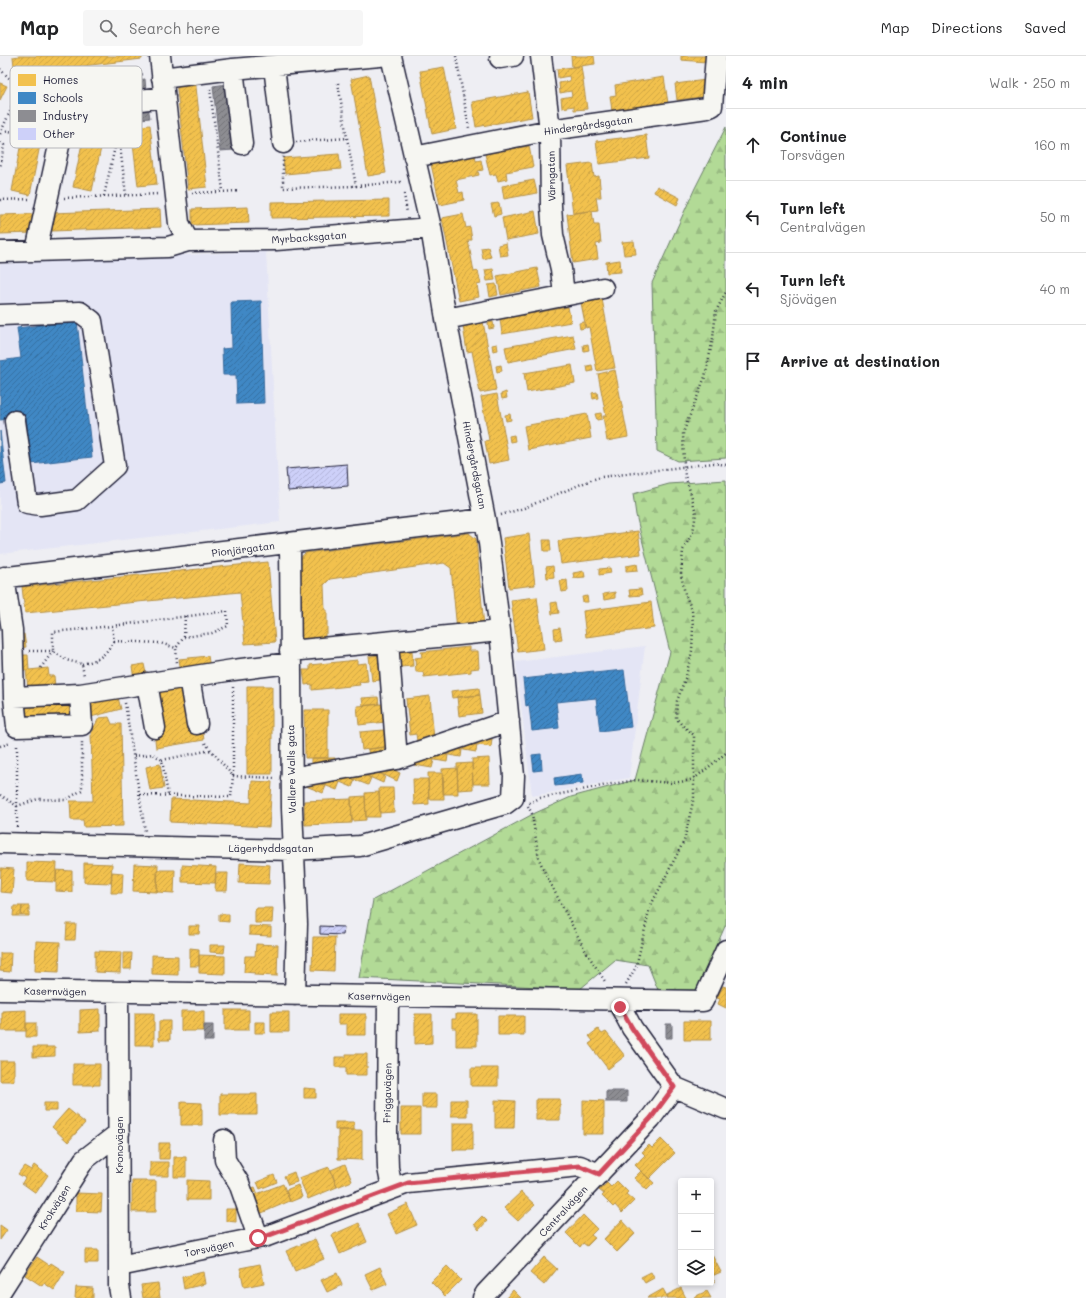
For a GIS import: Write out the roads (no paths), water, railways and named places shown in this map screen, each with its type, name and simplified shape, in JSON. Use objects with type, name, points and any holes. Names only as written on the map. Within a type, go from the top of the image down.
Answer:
[{"type":"street","points":[[142,88],[162,76],[380,56]]},
{"type":"street","name":"Hindergårdsgatan","points":[[391,56],[431,228],[446,318],[490,544],[514,776]]},
{"type":"street","name":"Värngatan","points":[[541,56],[550,130],[553,235],[561,269],[564,295]]},
{"type":"street","name":"Hindergårdsgatan","points":[[414,157],[550,130],[707,108],[712,106],[716,56]]},
{"type":"street","points":[[274,66],[283,143]]},
{"type":"street","points":[[233,69],[242,144]]},
{"type":"street","points":[[162,76],[179,223],[188,241]]},
{"type":"street","points":[[36,251],[58,148]]},
{"type":"street","name":"Myrbacksgatan","points":[[0,252],[168,247],[188,241],[276,240],[431,228]]},
{"type":"street","points":[[446,318],[603,288]]},
{"type":"street","points":[[0,315],[80,312],[92,321],[115,466],[77,500],[40,506],[28,503],[16,421]]},
{"type":"street","name":"Pionjärgatan","points":[[2,578],[485,519]]},
{"type":"street","name":"Vallare Walls gata","points":[[290,543],[291,778],[297,924],[295,995]]},
{"type":"street","points":[[2,578],[12,630],[14,697],[17,727],[82,725],[84,693]]},
{"type":"street","points":[[14,697],[84,693],[233,670],[290,657],[388,642],[500,631]]},
{"type":"street","points":[[388,642],[397,759]]},
{"type":"street","points":[[183,678],[197,724]]},
{"type":"street","points":[[147,683],[155,728]]},
{"type":"street","points":[[291,778],[397,759],[509,720]]},
{"type":"street","name":"Lägerhyddsgatan","points":[[8,843],[293,850],[360,846],[505,804],[512,798],[514,776]]},
{"type":"street","name":"Kasernvägen","points":[[0,990],[703,1001],[726,950]]},
{"type":"street","name":"Kronovägen","points":[[118,992],[119,1286],[121,1298]]},
{"type":"street","name":"Friggavägen","points":[[388,996],[387,1134],[388,1168],[392,1188]]},
{"type":"street","points":[[617,1000],[632,1028],[674,1087],[726,1109]]},
{"type":"street","name":"Centralvägen","points":[[483,1298],[486,1293],[651,1118],[674,1087]]},
{"type":"street","name":"Krokvägen","points":[[0,1292],[84,1160],[119,1133]]},
{"type":"street","points":[[224,1140],[225,1160],[239,1182],[258,1238]]},
{"type":"street","name":"Torsvägen","points":[[119,1266],[267,1236],[408,1183],[580,1166],[599,1174]]}]
